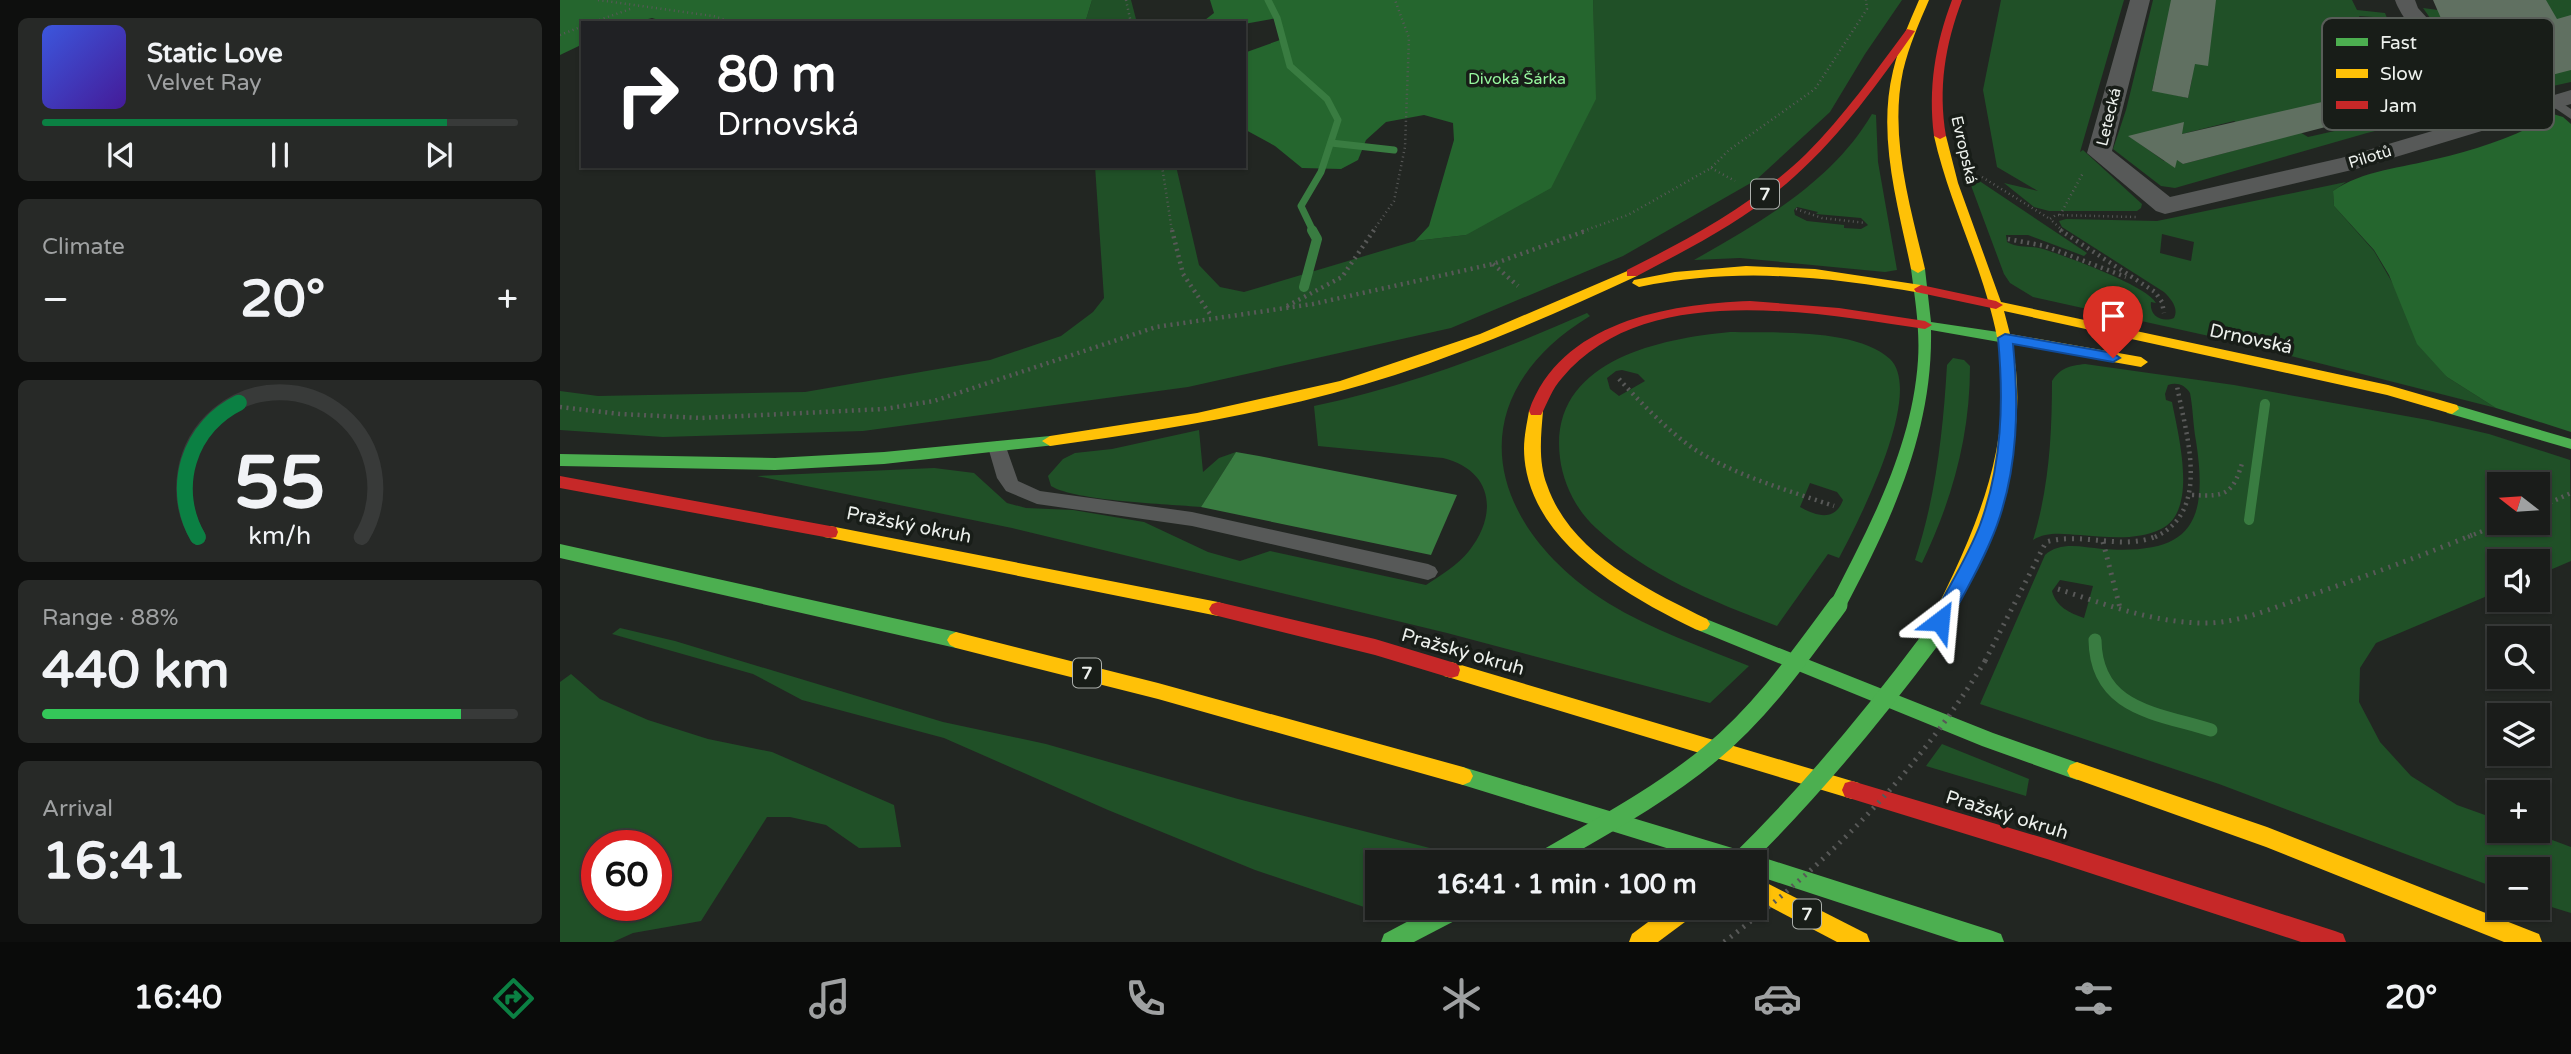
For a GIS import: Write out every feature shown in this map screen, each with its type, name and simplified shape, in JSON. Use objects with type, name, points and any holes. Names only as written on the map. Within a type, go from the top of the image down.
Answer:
[{"type":"main road","name":"7","points":[[560,460],[773,464],[997,447],[1137,428],[1296,395],[1459,347],[1575,302],[1700,236],[1790,175],[1838,127],[1910,31],[1924,0]]},
{"type":"main road","name":"Evropská","points":[[1751,850],[1841,758],[1930,640],[1971,565],[1989,524],[2000,482],[2008,440],[2009,383],[2005,338],[1996,304],[1958,202],[1940,131],[1935,82],[1947,23],[1957,0]]},
{"type":"main road","points":[[1560,850],[1654,793],[1710,754],[1780,683],[1838,605],[1888,511],[1912,448],[1922,412],[1925,325],[1921,289],[1895,164],[1891,120],[1896,75],[1910,31]]},
{"type":"main road","name":"Drnovská","points":[[1575,302],[1646,281],[1718,269],[1824,272],[1996,304],[2388,390],[2571,444]]},
{"type":"main road","points":[[2154,365],[1925,325],[1790,309],[1732,307],[1671,312],[1618,328],[1591,342],[1554,376],[1538,403],[1529,447],[1530,461],[1540,493],[1558,524],[1584,552],[1619,579],[1698,621],[2008,747],[2232,824],[2531,942]]},
{"type":"main road","name":"Drnovská","points":[[2325,393],[2495,421]]},
{"type":"main road","name":"Pražský okruh","points":[[560,482],[1006,565],[1191,603],[1375,648],[2047,849],[2334,942]]},
{"type":"main road","name":"7","points":[[560,551],[810,606],[1245,712],[1608,818],[1676,850]]},
{"type":"main road","points":[[1608,818],[1708,850]]},
{"type":"main road","points":[[1767,869],[1993,942]]},
{"type":"main road","name":"7","points":[[1767,893],[1859,942]]},
{"type":"main road","points":[[1392,942],[1433,920]]},
{"type":"main road","points":[[1640,942],[1670,920]]},
{"type":"street","name":"Letecká","points":[[2140,0],[2099,153],[2165,206]]},
{"type":"street","points":[[2405,0],[2416,18]]},
{"type":"street","name":"Pilotů","points":[[2165,206],[2347,164],[2455,130]]},
{"type":"lane","points":[[997,447],[1006,478],[1012,486],[1037,497],[1192,519],[1428,572]]},
{"type":"path","points":[[598,0],[635,7],[665,8],[729,21]]},
{"type":"path","points":[[1126,0],[1131,21]]},
{"type":"path","points":[[1281,309],[1342,277],[1394,201],[1405,148],[1409,38],[1395,0]]},
{"type":"path","points":[[560,407],[620,414],[701,418],[884,409],[946,397],[1016,376],[1093,346],[1156,327],[1281,309],[1493,264],[1628,215],[1711,168],[1729,150],[1815,89],[1867,9],[1866,0]]},
{"type":"path","points":[[596,21],[635,7]]},
{"type":"path","points":[[560,35],[581,27]]},
{"type":"path","points":[[2060,215],[2092,156],[2099,153]]},
{"type":"path","points":[[1162,168],[1176,254],[1183,274],[1212,317]]},
{"type":"path","points":[[1711,168],[1742,184]]},
{"type":"path","points":[[1973,171],[2050,219],[2056,227],[2160,298],[2164,316]]},
{"type":"path","points":[[2050,219],[2060,215],[2140,217],[2165,206]]},
{"type":"path","points":[[1796,209],[1822,218],[1866,223]]},
{"type":"path","points":[[2008,239],[2045,246],[2133,280]]},
{"type":"path","points":[[1493,264],[1518,286]]},
{"type":"path","points":[[1619,379],[1646,408],[1707,456],[1834,506]]},
{"type":"path","points":[[1724,942],[1789,892],[1855,829],[1953,714],[1985,661],[2046,542],[2057,539],[2145,541],[2164,536],[2182,521],[2192,495],[2191,470],[2177,386]]},
{"type":"path","points":[[2192,495],[2221,497],[2236,486],[2243,460]]},
{"type":"path","points":[[2550,503],[2571,493]]},
{"type":"path","points":[[2058,589],[2121,609],[2177,621],[2211,623],[2239,619],[2345,585],[2487,529]]},
{"type":"path","points":[[2103,541],[2121,609]]},
{"type":"shaded area","points":[[1092,0],[1131,0],[1136,21],[1086,21]]},
{"type":"shaded area","points":[[1593,0],[1902,0],[1830,112],[1756,180],[1623,256],[1451,328],[1188,387],[863,431],[663,437],[560,430],[560,391],[598,396],[805,392],[990,360],[1061,336],[1093,312],[1104,298],[1095,168],[1176,168],[1199,265],[1220,287],[1244,292],[1415,241],[1466,235],[1595,99]]},
{"type":"shaded area","points":[[2001,0],[2124,0],[2080,152],[2083,150],[2142,204],[2137,211],[2049,211],[2034,207],[2004,183],[2038,191],[1997,167],[1983,90]]},
{"type":"shaded area","points":[[2153,0],[2352,0],[2357,10],[2385,13],[2387,18],[2322,18],[2322,119],[2311,112],[2280,120],[2308,137],[2339,130],[2379,130],[2175,188],[2161,186],[2113,149],[2126,110]],"holes":[[[2156,72],[2192,79],[2188,98],[2152,90]],[[2234,121],[2267,142],[2183,164],[2175,158],[2164,161],[2129,136],[2150,142]]]},
{"type":"shaded area","points":[[2532,0],[2571,0],[2571,82],[2554,86],[2554,18],[2430,18],[2423,8],[2438,10]]},
{"type":"shaded area","points":[[1872,114],[1876,115],[1878,162],[1897,270],[1885,272],[1740,258],[1694,260],[1793,198],[1837,160]],"holes":[[[1797,207],[1818,212],[1816,214],[1861,218],[1868,225],[1861,229],[1844,228],[1844,225],[1807,221],[1795,215],[1794,210]]]},
{"type":"shaded area","points":[[1966,172],[2087,253],[2084,256],[2028,235],[2006,235],[2007,242],[2043,249],[2122,280],[2149,296],[2156,303],[2151,302],[2154,315],[2165,320],[2174,318],[2176,311],[2164,292],[2062,227],[2059,221],[2157,221],[2346,182],[2333,191],[2334,206],[2374,251],[2447,377],[2496,408],[2236,342],[2033,297],[2010,283],[2004,274]],"holes":[[[2162,234],[2194,242],[2191,261],[2160,253]]]},
{"type":"shaded area","points":[[1587,313],[1590,316],[1547,349],[1518,385],[1504,423],[1503,462],[1513,501],[1535,538],[1567,572],[1608,603],[1660,630],[1749,666],[1710,703],[1447,633],[1012,528],[757,476],[934,468],[974,473],[1007,503],[1026,508],[1073,510],[1144,522],[1208,552],[1240,561],[1270,551],[1426,585],[1460,561],[1479,537],[1487,508],[1481,483],[1472,472],[1443,458],[1318,446],[1314,406],[1384,389],[1453,367]]},
{"type":"shaded area","points":[[1768,332],[1836,337],[1875,349],[1890,359],[1899,376],[1899,399],[1894,427],[1885,458],[1860,516],[1839,558],[1828,554],[1777,626],[1682,586],[1616,545],[1582,513],[1567,486],[1562,467],[1561,425],[1571,399],[1589,378],[1613,362],[1641,350],[1701,335]],"holes":[[[1622,370],[1638,374],[1645,381],[1619,396],[1610,389],[1607,378]],[[1810,483],[1837,492],[1843,500],[1840,507],[1835,512],[1824,515],[1800,507]]]},
{"type":"shaded area","points":[[1953,358],[1964,360],[1970,366],[1967,418],[1950,492],[1922,563],[1915,560],[1933,488],[1941,439],[1947,365]]},
{"type":"shaded area","points":[[2085,364],[2234,385],[2428,420],[2489,434],[2570,460],[2571,561],[2550,570],[2550,549],[2487,549],[2487,596],[2376,643],[2360,668],[2359,702],[2380,742],[2411,776],[2457,805],[2487,816],[2487,843],[2550,843],[2550,839],[2571,847],[2571,913],[2550,907],[2550,857],[2487,857],[2487,884],[2219,784],[1980,704],[2045,555],[2064,546],[2132,550],[2156,546],[2174,540],[2187,529],[2195,514],[2199,494],[2199,470],[2190,393],[2180,385],[2171,384],[2165,394],[2166,400],[2172,402],[2183,471],[2180,506],[2173,520],[2152,533],[2132,537],[2056,534],[2033,540],[2043,501],[2048,461],[2052,381],[2062,370]],"holes":[[[2060,580],[2093,586],[2084,618],[2060,605],[2052,591]]]},
{"type":"shaded area","points":[[1199,430],[1203,472],[1219,458],[1236,452],[1201,507],[1100,498],[1051,486],[1048,476],[1063,459],[1075,453],[1112,449]]},
{"type":"shaded area","points":[[1236,452],[1457,495],[1431,555],[1201,507]]},
{"type":"shaded area","points":[[620,628],[675,641],[943,722],[1046,744],[1238,799],[1438,850],[1365,850],[1365,907],[1255,870],[1108,810],[944,738],[802,700],[753,674],[612,634]]},
{"type":"shaded area","points":[[571,674],[600,699],[648,720],[708,739],[772,752],[894,805],[901,847],[859,848],[826,825],[790,817],[767,817],[701,921],[633,933],[613,942],[560,942],[560,682]]},
{"type":"shaded area","points":[[1942,744],[2029,779],[2026,796],[1926,766]]},
{"type":"green space","points":[[560,0],[1092,0],[1086,21],[662,21],[652,18],[641,21],[581,21],[581,45],[560,55]]},
{"type":"green space","name":"Divoká Šárka","points":[[1210,0],[1593,0],[1596,99],[1551,188],[1466,235],[1415,241],[1429,226],[1454,140],[1453,123],[1424,115],[1386,122],[1366,140],[1358,160],[1341,169],[1302,168],[1275,146],[1246,130],[1246,52],[1280,40],[1277,18],[1246,24],[1246,21],[1204,21],[1214,13]]},
{"type":"green space","points":[[2554,114],[2563,117],[2571,124],[2571,432],[2496,408],[2447,377],[2417,344],[2389,275],[2374,250],[2334,206],[2333,191],[2357,178],[2496,141],[2523,130],[2554,130]]},
{"type":"building","points":[[2171,0],[2216,0],[2208,66],[2195,64],[2188,98],[2152,91]]},
{"type":"building","points":[[2433,0],[2546,0],[2557,19],[2571,15],[2571,70],[2554,74],[2554,18],[2441,18]]},
{"type":"building","points":[[2322,102],[2322,128],[2183,164],[2177,160],[2175,168],[2128,136],[2184,122],[2182,134]]},
{"type":"waterway","points":[[1268,0],[1277,18],[1290,66],[1327,99],[1338,120],[1321,172],[1301,206],[1313,231]]},
{"type":"waterway","points":[[1331,143],[1394,150]]},
{"type":"waterway","points":[[1304,287],[1317,239],[1312,230]]},
{"type":"waterway","points":[[2249,520],[2265,404]]},
{"type":"waterway","points":[[2095,640],[2098,663],[2106,681],[2118,695],[2151,713],[2211,730]]},
{"type":"traffic: fast","points":[[1838,605],[1879,525],[1896,485],[1920,403],[1925,360],[1924,315],[1918,269]]},
{"type":"traffic: fast","points":[[1925,325],[2005,338]]},
{"type":"traffic: fast","points":[[2452,409],[2571,444]]},
{"type":"traffic: fast","points":[[560,460],[775,464],[884,458],[1050,441]]},
{"type":"traffic: fast","points":[[560,551],[956,640]]},
{"type":"traffic: fast","points":[[1561,850],[1648,798],[1690,770],[1729,738],[1763,702],[1838,605]]},
{"type":"traffic: fast","points":[[1701,624],[1989,740],[2077,771]]},
{"type":"traffic: fast","points":[[1752,850],[1839,756],[1930,640]]},
{"type":"traffic: fast","points":[[1463,776],[1706,850]]},
{"type":"traffic: fast","points":[[1767,869],[1993,942]]},
{"type":"traffic: fast","points":[[1392,942],[1433,920]]},
{"type":"traffic: slow","points":[[1918,269],[1896,164],[1893,103],[1908,38],[1924,0]]},
{"type":"traffic: slow","points":[[1930,640],[1984,525],[1997,486],[2006,445],[2010,404],[2008,362],[2000,319],[1952,183],[1940,136]]},
{"type":"traffic: slow","points":[[1639,283],[1711,271],[1780,270],[1850,277],[1921,289]]},
{"type":"traffic: slow","points":[[1050,441],[1245,409],[1388,372],[1485,337],[1632,273]]},
{"type":"traffic: slow","points":[[1996,305],[2388,390],[2452,409]]},
{"type":"traffic: slow","points":[[2005,338],[2141,362]]},
{"type":"traffic: slow","points":[[1536,411],[1532,450],[1538,485],[1554,516],[1576,544],[1604,568],[1636,590],[1701,624]]},
{"type":"traffic: slow","points":[[830,532],[1218,609]]},
{"type":"traffic: slow","points":[[956,640],[1158,691],[1463,776]]},
{"type":"traffic: slow","points":[[1451,670],[1852,790]]},
{"type":"traffic: slow","points":[[2077,771],[2267,837],[2531,942]]},
{"type":"traffic: slow","points":[[1767,893],[1859,942]]},
{"type":"traffic: slow","points":[[1640,942],[1669,920]]},
{"type":"traffic: jam","points":[[1940,136],[1936,101],[1938,67],[1945,34],[1957,0]]},
{"type":"traffic: jam","points":[[1632,273],[1726,222],[1791,174],[1837,126],[1910,31]]},
{"type":"traffic: jam","points":[[1921,289],[1996,305]]},
{"type":"traffic: jam","points":[[1536,411],[1549,384],[1576,355],[1622,328],[1663,314],[1706,307],[1750,306],[1794,308],[1925,325]]},
{"type":"traffic: jam","points":[[560,482],[830,532]]},
{"type":"traffic: jam","points":[[1218,609],[1375,647],[1451,670]]},
{"type":"traffic: jam","points":[[1852,790],[2047,849],[2335,942]]},
{"type":"route","points":[[1940,621],[1971,565],[1989,524],[2000,482],[2008,440],[2009,383],[2005,338],[2113,358]]}]
